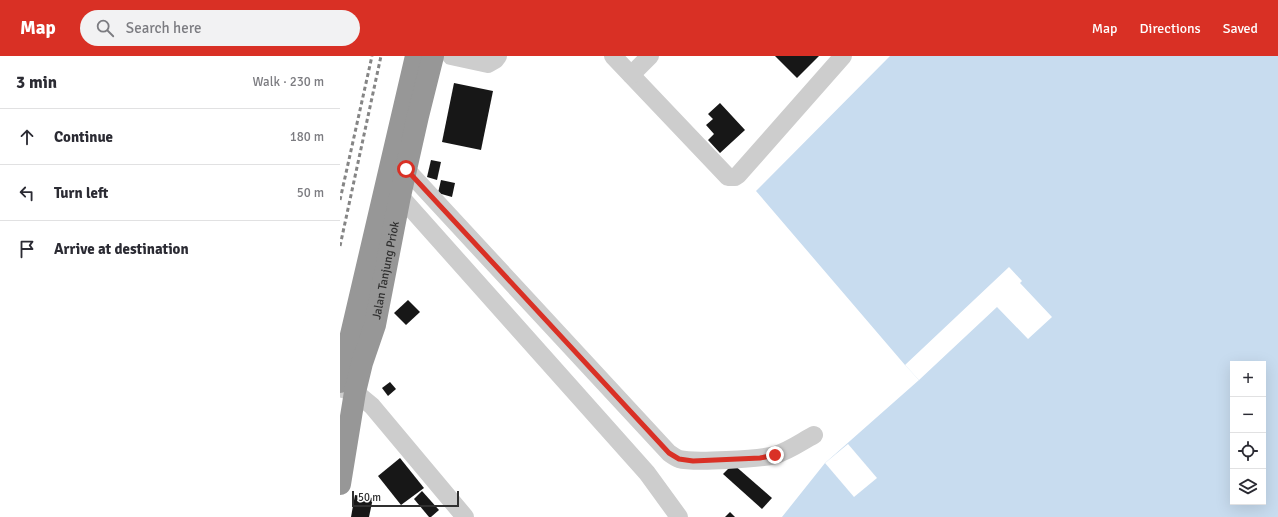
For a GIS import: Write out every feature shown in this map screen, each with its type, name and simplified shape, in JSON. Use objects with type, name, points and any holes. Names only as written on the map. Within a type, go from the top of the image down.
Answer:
[{"type":"highway","name":"Jalan Tanjung Priok","points":[[340,484],[345,388],[416,56]]},
{"type":"highway","name":"Jalan Tanjung Priok","points":[[345,388],[362,363],[375,325],[400,196],[433,56]]},
{"type":"lane","points":[[451,56],[488,64],[495,60],[498,56]]},
{"type":"lane","points":[[613,56],[728,177],[735,177],[738,175],[842,56]]},
{"type":"lane","points":[[631,75],[650,56]]},
{"type":"lane","points":[[406,169],[669,453],[679,459],[693,461],[760,458],[775,455],[814,436]]},
{"type":"lane","points":[[400,196],[648,473],[679,517]]},
{"type":"lane","points":[[345,388],[372,406],[466,517]]},
{"type":"water","points":[[890,56],[1278,56],[1278,517],[782,517],[825,463],[919,380],[756,191]]},
{"type":"pier","points":[[1009,267],[1022,281],[1020,283],[1052,317],[1028,339],[997,307],[919,380],[905,365]]},
{"type":"pier","points":[[848,444],[877,478],[854,497],[825,463]]},
{"type":"building","points":[[775,56],[819,56],[797,78]]},
{"type":"building","points":[[454,83],[493,91],[481,150],[442,142]]},
{"type":"building","points":[[720,103],[745,130],[720,153],[708,140],[714,134],[706,125],[713,119],[708,114]]},
{"type":"building","points":[[431,160],[441,162],[437,180],[427,177]]},
{"type":"building","points":[[441,180],[455,183],[452,197],[438,193]]},
{"type":"building","points":[[408,300],[420,312],[406,325],[394,313]]},
{"type":"building","points":[[390,382],[396,389],[388,396],[382,388]]},
{"type":"building","points":[[400,458],[424,488],[401,505],[378,476]]},
{"type":"building","points":[[733,464],[772,498],[762,509],[723,474]]},
{"type":"building","points":[[422,491],[439,510],[431,517],[429,517],[414,499]]},
{"type":"building","points":[[355,495],[373,498],[369,517],[351,517]]},
{"type":"building","points":[[730,512],[735,517],[725,517]]},
{"type":"railway","points":[[340,200],[372,56]]},
{"type":"railway","points":[[340,246],[381,56]]},
{"type":"route","points":[[406,169],[669,453],[679,459],[693,461],[760,458],[775,455]]}]
